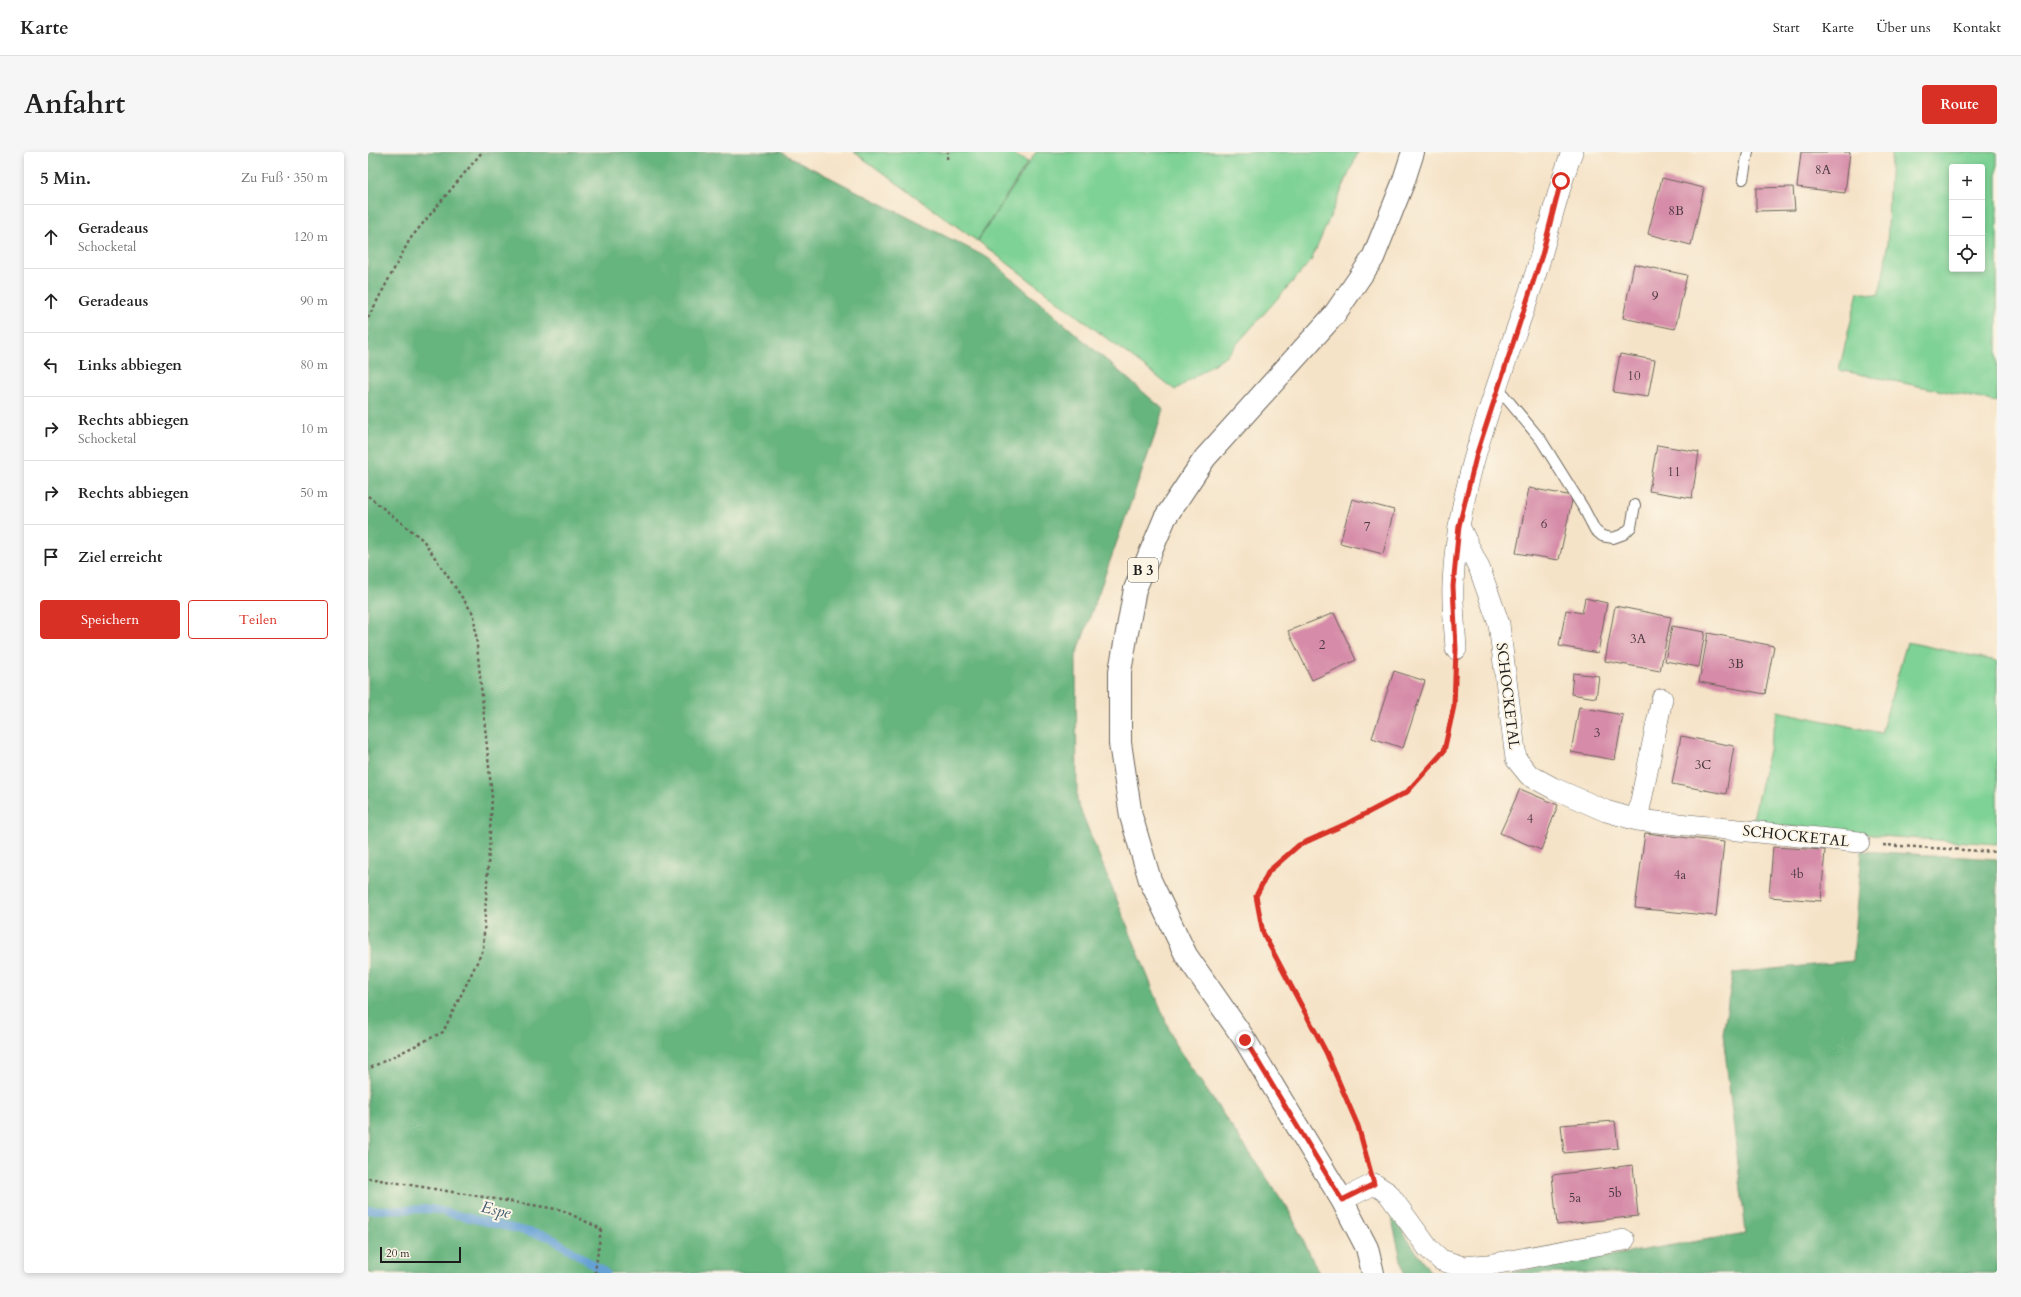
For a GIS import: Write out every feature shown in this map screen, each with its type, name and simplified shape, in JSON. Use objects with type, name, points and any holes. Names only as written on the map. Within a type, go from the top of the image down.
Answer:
[{"type":"main road","name":"B 3","points":[[1373,1273],[1367,1248],[1342,1200],[1245,1040],[1186,955],[1150,880],[1131,816],[1120,744],[1120,671],[1135,589],[1165,518],[1205,458],[1334,315],[1373,258],[1403,184],[1413,152]]},
{"type":"street","points":[[1456,649],[1453,586],[1459,526],[1477,453],[1542,255],[1561,181],[1572,152]]},
{"type":"street","name":"SCHOCKETAL","points":[[1459,526],[1480,570],[1499,624],[1516,759],[1529,775],[1553,788],[1606,811],[1637,820],[1859,842]]},
{"type":"street","points":[[1637,820],[1662,699]]},
{"type":"street","points":[[1342,1200],[1374,1184],[1388,1193],[1428,1248],[1441,1260],[1463,1267],[1488,1265],[1624,1240]]},
{"type":"lane","points":[[1743,179],[1748,152]]},
{"type":"lane","points":[[1498,387],[1540,440],[1584,509],[1594,530],[1602,536],[1613,538],[1624,534],[1631,526],[1635,505]]},
{"type":"path","points":[[368,318],[410,239],[482,152]]},
{"type":"path","points":[[947,159],[948,152]]},
{"type":"path","points":[[368,496],[423,540],[474,615],[492,798],[483,950],[443,1032],[368,1069]]},
{"type":"path","points":[[1374,1184],[1358,1126],[1326,1052],[1263,933],[1256,896],[1269,871],[1299,845],[1348,823],[1407,792],[1444,751],[1454,706],[1456,649]]},
{"type":"path","points":[[1859,842],[1927,849],[1997,852]]},
{"type":"path","points":[[368,1178],[562,1210],[601,1229],[595,1273]]},
{"type":"green space","points":[[368,152],[780,152],[988,258],[1164,410],[1076,656],[1077,801],[1175,1044],[1288,1209],[1319,1273],[368,1273]]},
{"type":"green space","points":[[854,152],[1009,152],[1028,162],[977,241]]},
{"type":"green space","points":[[1036,152],[1358,152],[1311,261],[1227,355],[1175,390],[978,241]]},
{"type":"green space","points":[[1892,152],[1997,152],[1997,402],[1839,370],[1858,292],[1878,295],[1885,262]]},
{"type":"green space","points":[[1907,642],[1997,661],[1997,844],[1894,837],[1752,823],[1778,711],[1881,733]]},
{"type":"green space","points":[[1862,851],[1997,859],[1997,1273],[1506,1273],[1746,1233],[1723,1034],[1733,973],[1853,961]]},
{"type":"green space","points":[[1391,1215],[1431,1273],[1404,1273]]},
{"type":"building","points":[[1801,152],[1850,152],[1845,193],[1797,187]]},
{"type":"building","points":[[1662,178],[1704,188],[1691,245],[1648,234]]},
{"type":"building","points":[[1793,187],[1795,210],[1756,211],[1756,188]]},
{"type":"building","points":[[1634,264],[1687,275],[1675,329],[1623,318]]},
{"type":"building","points":[[1620,354],[1655,360],[1648,397],[1613,392]]},
{"type":"building","points":[[1657,445],[1699,452],[1692,498],[1649,491]]},
{"type":"building","points":[[1529,488],[1573,496],[1559,560],[1516,553]]},
{"type":"building","points":[[1352,499],[1394,510],[1383,554],[1340,543]]},
{"type":"building","points":[[1585,598],[1607,603],[1598,653],[1559,646],[1566,610],[1582,613]]},
{"type":"building","points":[[1615,606],[1671,617],[1660,671],[1605,661]]},
{"type":"building","points":[[1334,613],[1356,660],[1312,680],[1288,631]]},
{"type":"building","points":[[1672,626],[1705,632],[1699,667],[1665,661]]},
{"type":"building","points":[[1708,633],[1774,646],[1765,694],[1699,682]]},
{"type":"building","points":[[1394,671],[1425,681],[1403,748],[1372,738]]},
{"type":"building","points":[[1573,673],[1599,676],[1596,698],[1571,694]]},
{"type":"building","points":[[1579,707],[1623,715],[1615,760],[1571,752]]},
{"type":"building","points":[[1681,736],[1734,746],[1726,794],[1672,784]]},
{"type":"building","points":[[1520,789],[1558,805],[1541,850],[1500,833]]},
{"type":"building","points":[[1645,833],[1724,842],[1716,916],[1635,908]]},
{"type":"building","points":[[1773,847],[1825,850],[1821,901],[1769,897]]},
{"type":"building","points":[[1615,1121],[1618,1148],[1564,1153],[1561,1125]]},
{"type":"building","points":[[1633,1165],[1638,1216],[1557,1225],[1552,1175]]},
{"type":"waterway","name":"Espe","points":[[368,1210],[432,1209],[550,1237],[606,1273]]},
{"type":"route","points":[[1245,1040],[1342,1200],[1374,1184],[1358,1126],[1326,1052],[1263,933],[1256,896],[1269,871],[1299,845],[1348,823],[1407,792],[1444,751],[1454,706],[1456,649],[1453,586],[1459,526],[1477,453],[1493,400],[1542,255],[1561,181]]}]
